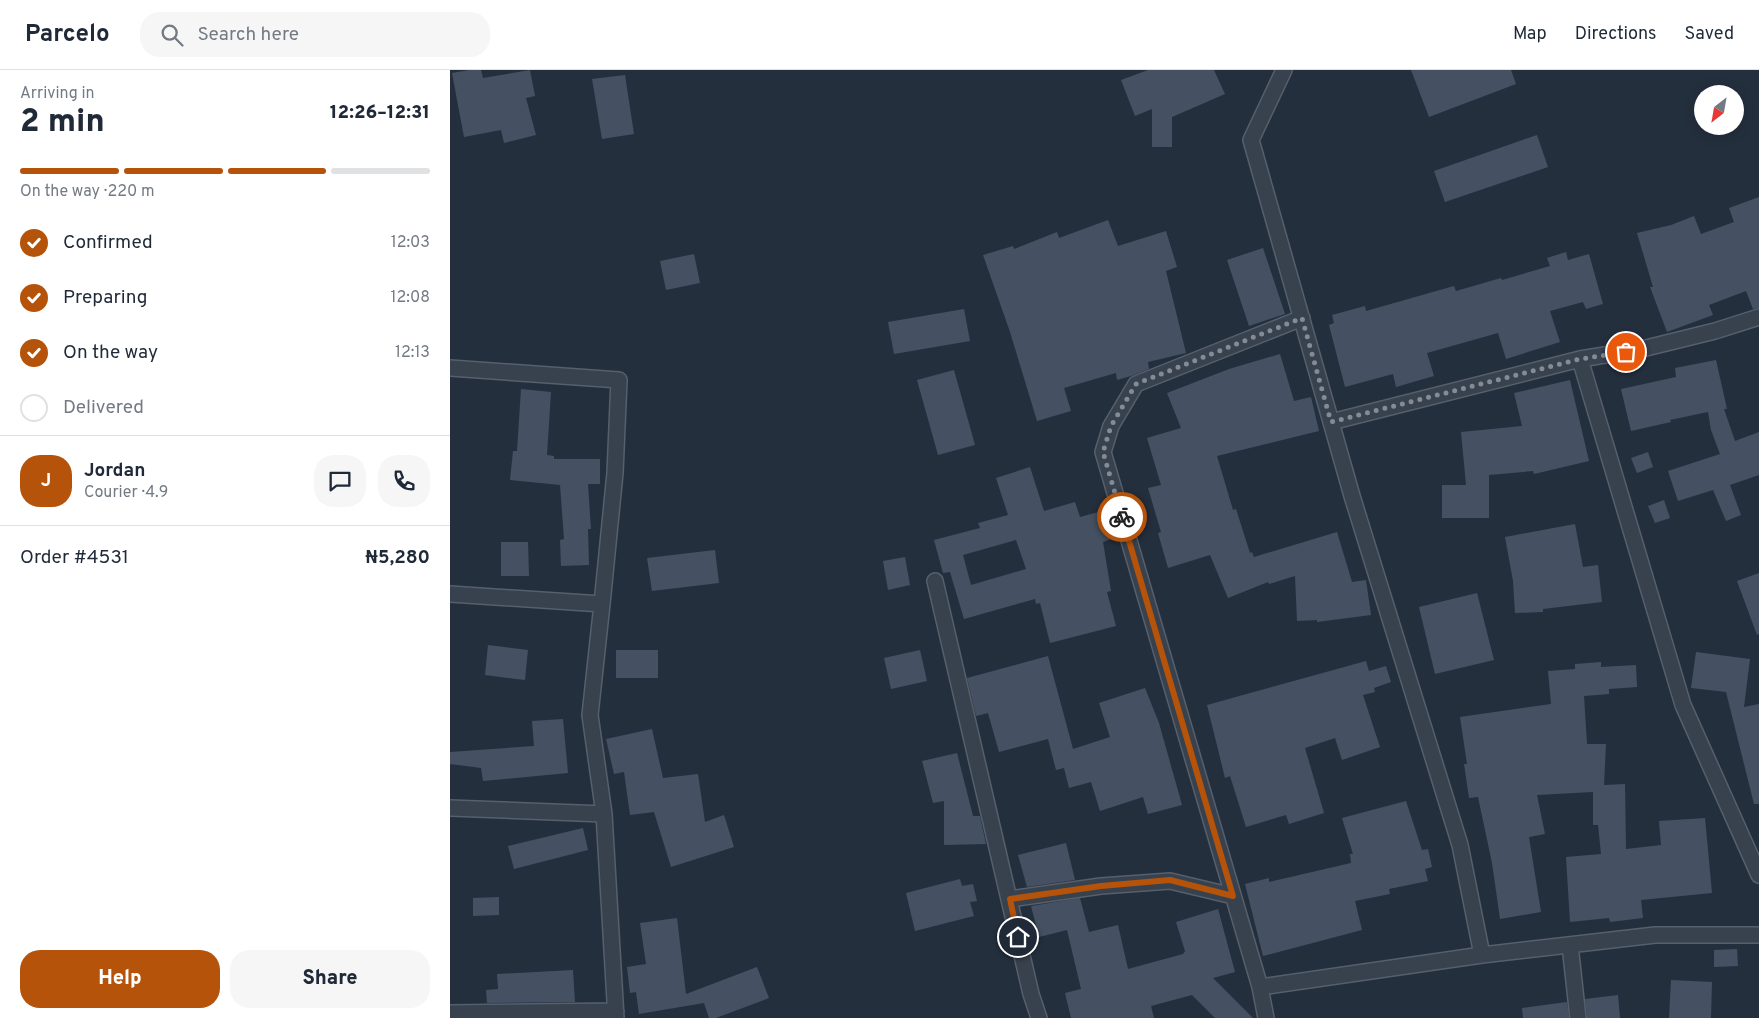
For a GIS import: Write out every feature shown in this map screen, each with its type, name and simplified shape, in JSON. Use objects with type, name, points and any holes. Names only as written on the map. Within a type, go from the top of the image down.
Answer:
[{"type":"street","points":[[1284,70],[1251,140],[1352,496],[1460,845],[1482,955]]},
{"type":"street","points":[[1331,422],[1580,359],[1642,349],[1715,331],[1759,317]]},
{"type":"street","points":[[1266,1018],[1260,987],[1103,452],[1111,426],[1136,384],[1302,318]]},
{"type":"street","points":[[1580,359],[1683,705],[1759,875]]},
{"type":"street","points":[[450,368],[619,380],[614,473],[590,715],[604,814],[616,1014],[450,1013]]},
{"type":"street","points":[[936,581],[1031,994],[1039,1018]]},
{"type":"street","points":[[450,594],[602,604]]},
{"type":"street","points":[[450,808],[604,814]]},
{"type":"street","points":[[1010,899],[1101,886],[1170,880],[1233,896]]},
{"type":"street","points":[[1260,987],[1482,955],[1655,935],[1759,935]]},
{"type":"street","points":[[1570,945],[1578,1018]]},
{"type":"building","points":[[481,70],[483,78],[530,70],[535,96],[526,98],[536,135],[504,143],[501,130],[464,137],[452,73]]},
{"type":"building","points":[[1148,70],[1214,70],[1225,94],[1172,117],[1172,147],[1152,147],[1152,109],[1135,116],[1121,80]]},
{"type":"building","points":[[1411,70],[1511,70],[1516,84],[1429,117]]},
{"type":"building","points":[[625,75],[634,134],[602,139],[592,79]]},
{"type":"building","points":[[1537,135],[1548,167],[1445,202],[1434,171]]},
{"type":"building","points":[[1759,197],[1759,308],[1753,309],[1746,291],[1709,305],[1713,315],[1667,332],[1650,287],[1653,287],[1637,233],[1671,225],[1694,216],[1701,234],[1734,222],[1729,208]]},
{"type":"building","points":[[1108,220],[1118,246],[1166,231],[1177,267],[1166,271],[1186,353],[1148,362],[1149,369],[1131,376],[1117,380],[1116,373],[1064,388],[1071,411],[1037,421],[1010,332],[983,255],[1013,246],[1014,249],[1057,232],[1059,238]]},
{"type":"building","points":[[1263,248],[1285,314],[1249,326],[1227,260]]},
{"type":"building","points":[[1566,252],[1568,260],[1589,254],[1603,304],[1586,309],[1583,302],[1550,311],[1560,342],[1506,359],[1498,333],[1427,353],[1434,376],[1396,387],[1393,374],[1345,387],[1329,325],[1334,323],[1332,315],[1365,306],[1366,311],[1454,286],[1456,291],[1501,278],[1502,280],[1550,266],[1547,258]]},
{"type":"building","points":[[694,254],[700,283],[666,290],[660,261]]},
{"type":"building","points":[[964,309],[970,341],[894,354],[888,322]]},
{"type":"building","points":[[1280,354],[1294,401],[1311,397],[1319,431],[1217,456],[1233,510],[1236,509],[1250,553],[1252,552],[1254,557],[1337,532],[1352,582],[1366,580],[1371,615],[1317,622],[1317,620],[1297,621],[1295,576],[1269,584],[1268,582],[1228,598],[1210,555],[1168,568],[1158,533],[1161,532],[1148,488],[1161,485],[1147,438],[1181,428],[1167,393],[1229,369]]},
{"type":"building","points":[[1716,360],[1727,409],[1724,409],[1735,441],[1759,432],[1759,475],[1730,485],[1741,515],[1726,521],[1713,490],[1678,501],[1668,471],[1720,454],[1711,430],[1708,412],[1631,431],[1621,389],[1676,377],[1675,368]]},
{"type":"building","points":[[954,370],[975,445],[938,455],[917,380]]},
{"type":"building","points":[[1570,380],[1589,461],[1534,474],[1533,471],[1489,475],[1489,518],[1442,518],[1442,485],[1466,485],[1461,432],[1522,426],[1514,393]]},
{"type":"building","points":[[521,389],[551,392],[547,455],[554,456],[554,459],[600,459],[600,484],[588,484],[591,529],[588,529],[589,565],[561,566],[560,540],[564,539],[560,485],[510,480],[513,451],[517,451]]},
{"type":"building","points":[[1648,452],[1653,467],[1637,473],[1631,458]]},
{"type":"building","points":[[1030,467],[1044,511],[1075,502],[1080,517],[1102,511],[1111,539],[1103,542],[1111,591],[1107,592],[1116,626],[1050,643],[1040,603],[1036,604],[1035,599],[964,619],[950,572],[943,573],[934,540],[980,528],[978,523],[1008,515],[996,478]],"holes":[[[1016,540],[1026,569],[971,585],[963,555]]]},
{"type":"building","points":[[1664,500],[1670,518],[1655,523],[1648,506]]},
{"type":"building","points":[[1575,524],[1583,567],[1598,565],[1602,602],[1543,609],[1543,612],[1515,613],[1513,581],[1505,537]]},
{"type":"building","points":[[501,542],[528,542],[529,576],[501,576]]},
{"type":"building","points":[[715,550],[719,583],[652,591],[647,558]]},
{"type":"building","points":[[905,557],[910,585],[888,590],[883,561]]},
{"type":"building","points":[[1759,573],[1759,634],[1757,635],[1737,581]]},
{"type":"building","points":[[1477,593],[1494,660],[1435,674],[1419,607]]},
{"type":"building","points":[[488,645],[528,650],[525,680],[485,675]]},
{"type":"building","points":[[616,650],[658,650],[658,678],[616,678]]},
{"type":"building","points":[[920,650],[927,681],[891,689],[884,658]]},
{"type":"building","points":[[1696,652],[1750,659],[1744,707],[1759,704],[1759,804],[1754,804],[1726,692],[1691,688]]},
{"type":"building","points":[[1048,656],[1073,749],[1110,737],[1099,703],[1145,688],[1159,723],[1182,805],[1148,814],[1143,797],[1100,811],[1091,782],[1069,788],[1064,768],[1056,770],[1048,739],[999,752],[988,713],[976,716],[967,678]]},
{"type":"building","points":[[1366,661],[1369,671],[1386,666],[1391,682],[1374,688],[1375,692],[1363,695],[1380,747],[1342,760],[1335,738],[1305,748],[1324,813],[1289,824],[1286,815],[1246,827],[1230,776],[1225,778],[1207,705]]},
{"type":"building","points":[[1601,662],[1601,667],[1636,665],[1637,687],[1609,689],[1609,694],[1584,696],[1587,744],[1606,744],[1604,785],[1625,784],[1626,849],[1661,845],[1659,821],[1705,818],[1712,893],[1641,900],[1643,918],[1610,922],[1609,918],[1570,922],[1566,857],[1601,854],[1598,825],[1593,825],[1593,792],[1537,795],[1545,834],[1529,837],[1541,912],[1500,919],[1492,863],[1478,797],[1469,798],[1464,764],[1467,764],[1460,717],[1551,704],[1548,671],[1575,669],[1575,664]]},
{"type":"building","points":[[563,719],[568,773],[483,781],[481,768],[450,764],[450,752],[534,746],[532,721]]},
{"type":"building","points":[[652,729],[663,778],[698,774],[705,822],[724,815],[734,847],[671,867],[654,812],[630,815],[624,772],[614,774],[606,739]]},
{"type":"building","points":[[957,753],[973,816],[980,816],[986,844],[944,845],[944,801],[933,803],[922,761]]},
{"type":"building","points":[[1406,801],[1422,850],[1428,849],[1432,867],[1425,869],[1428,881],[1389,889],[1390,894],[1355,901],[1362,930],[1263,956],[1245,884],[1269,878],[1269,882],[1351,863],[1350,854],[1353,854],[1342,818]]},
{"type":"building","points":[[583,828],[588,850],[514,869],[508,846]]},
{"type":"building","points":[[1066,843],[1075,880],[1027,887],[1018,855]]},
{"type":"building","points":[[960,879],[962,886],[973,884],[977,901],[970,902],[974,916],[915,931],[906,893]]},
{"type":"building","points":[[499,897],[499,915],[473,916],[473,898]]},
{"type":"building","points":[[1080,898],[1089,932],[1118,925],[1128,969],[1183,954],[1185,951],[1176,922],[1218,909],[1235,972],[1213,978],[1253,1018],[1215,1018],[1192,995],[1151,1006],[1154,1018],[1071,1018],[1065,993],[1081,989],[1067,930],[1039,937],[1031,906]]},
{"type":"building","points":[[677,918],[686,994],[757,967],[769,998],[716,1018],[709,1018],[704,1003],[639,1014],[636,992],[630,993],[627,967],[646,964],[640,923]]},
{"type":"building","points":[[1737,949],[1738,966],[1714,967],[1714,950]]},
{"type":"building","points":[[573,970],[575,1002],[487,1003],[486,990],[498,989],[497,974]]},
{"type":"building","points":[[1671,980],[1712,982],[1711,1018],[1669,1018]]},
{"type":"building","points":[[1618,995],[1620,1018],[1587,1018],[1585,999]]},
{"type":"building","points":[[1567,1002],[1569,1018],[1523,1018],[1522,1008]]},
{"type":"way so far","points":[[1122,517],[1103,452],[1111,426],[1136,384],[1302,318],[1331,422],[1580,359],[1626,352]]},
{"type":"route","points":[[1018,937],[1010,899],[1101,886],[1170,880],[1233,896],[1122,517]]}]
